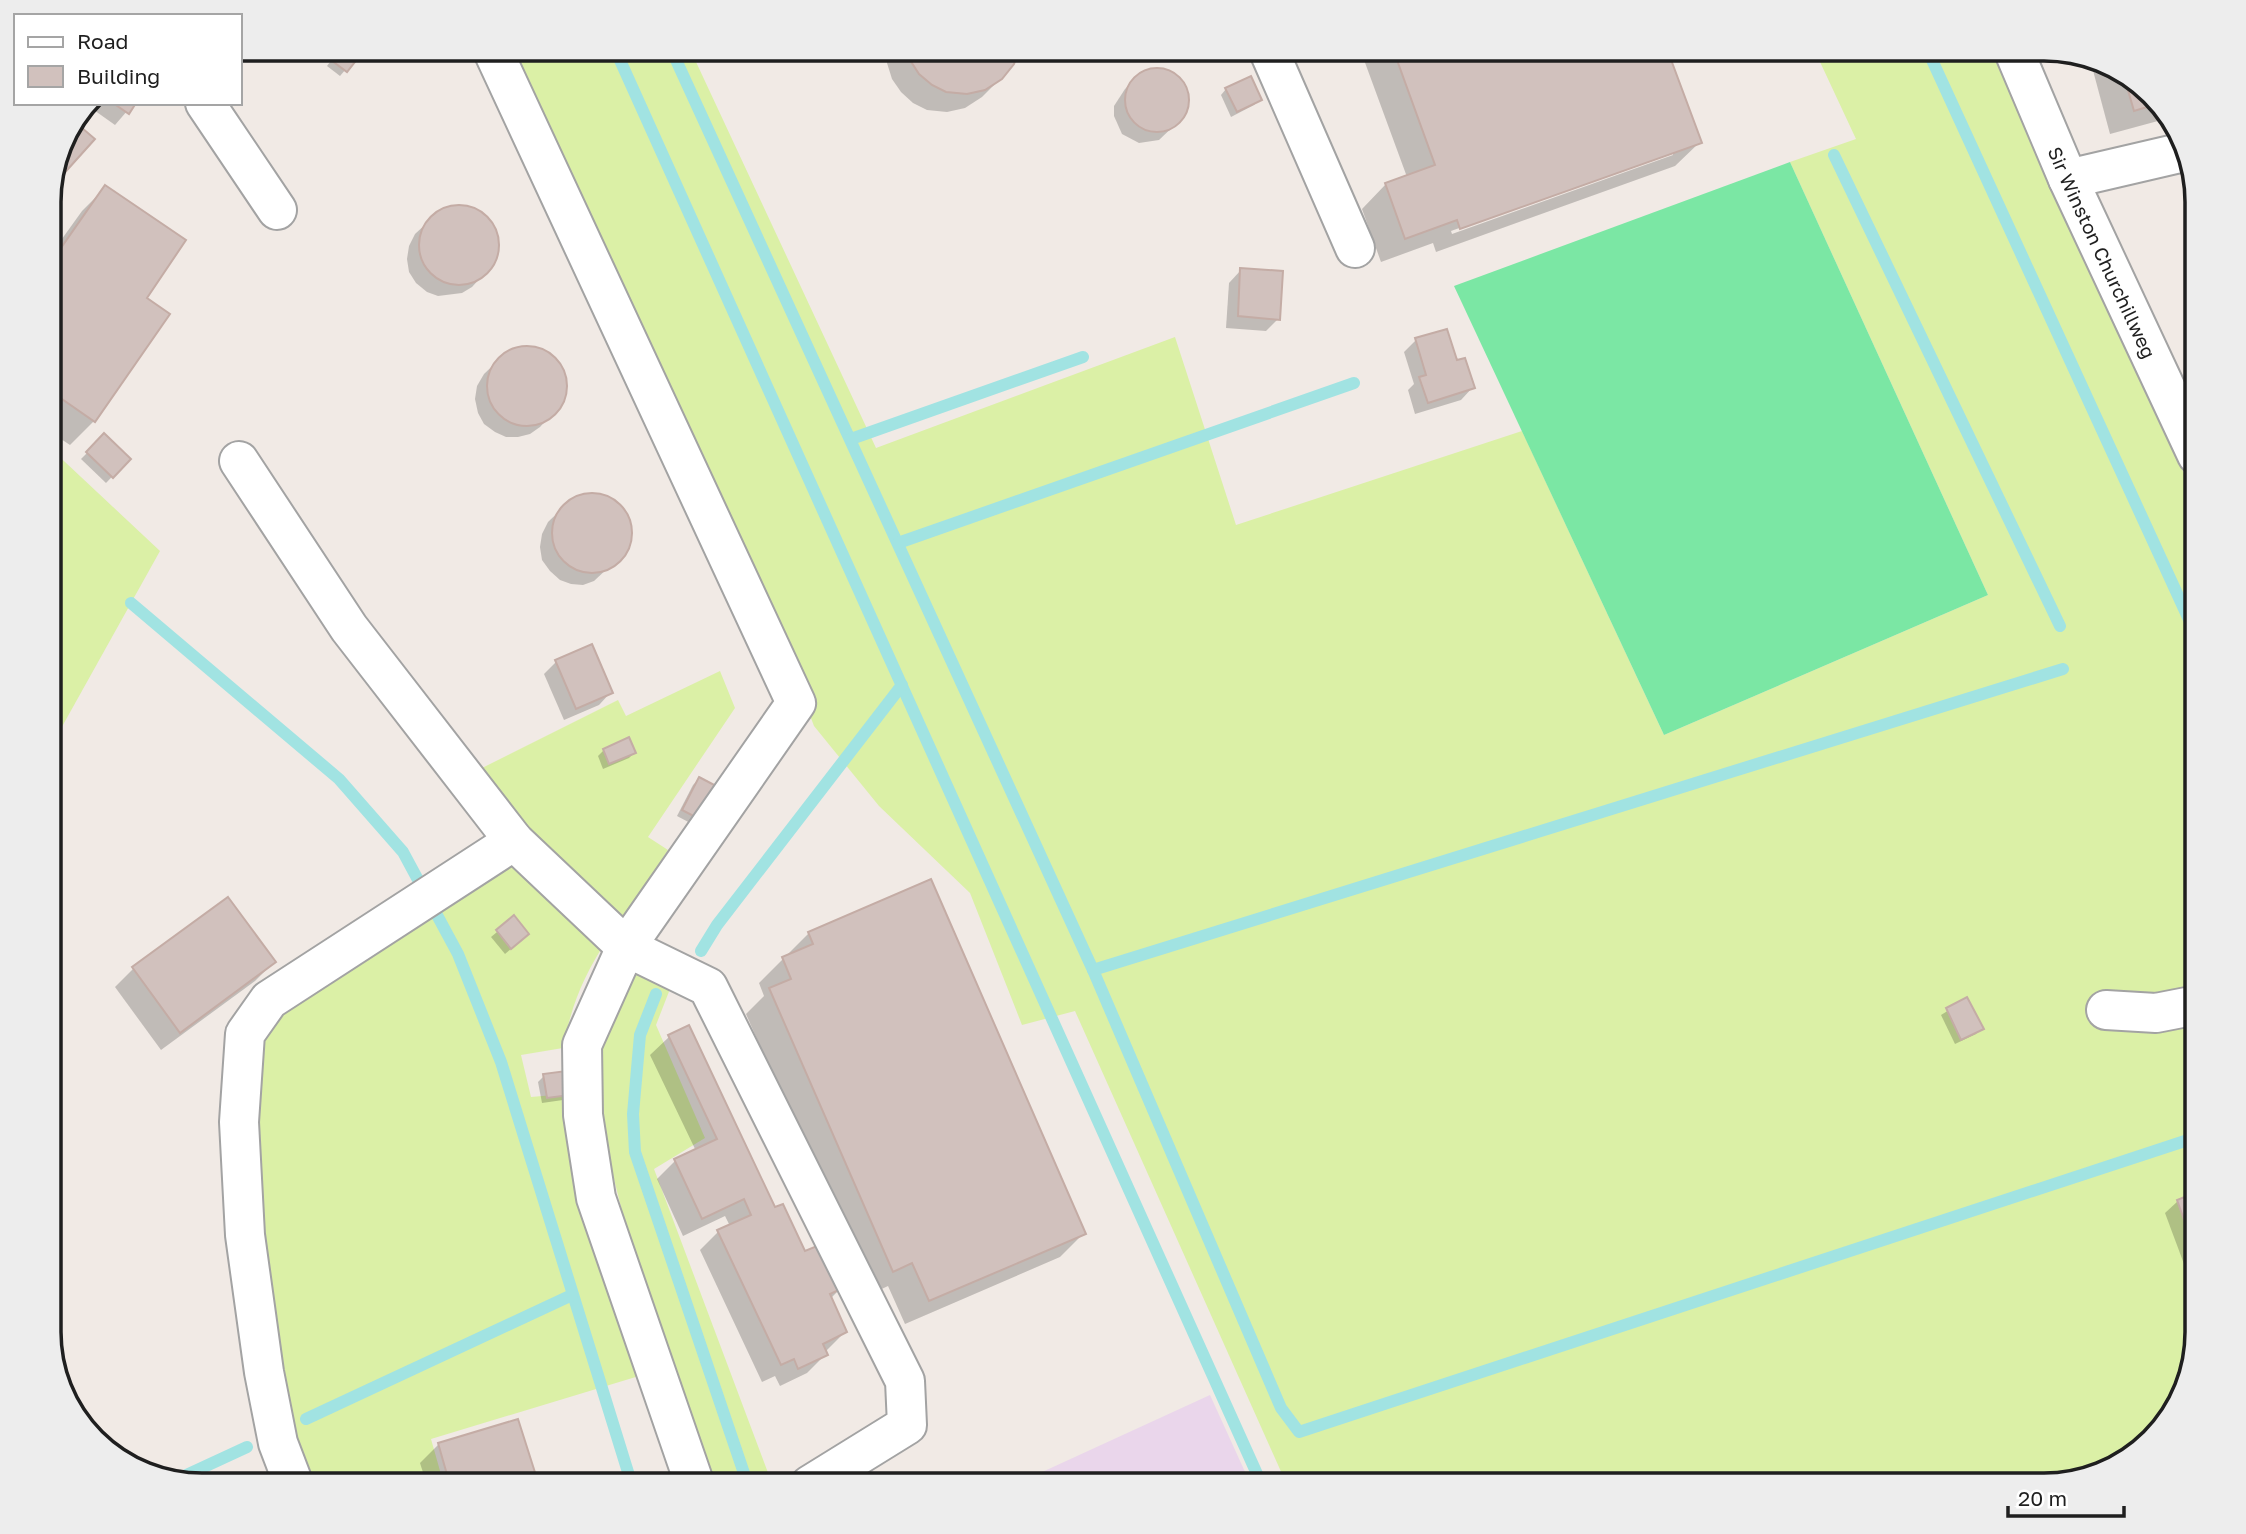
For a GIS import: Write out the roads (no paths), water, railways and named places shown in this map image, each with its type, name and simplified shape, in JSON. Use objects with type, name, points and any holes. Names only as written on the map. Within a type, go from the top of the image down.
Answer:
[{"type":"street","points":[[1273,61],[1355,247]]},
{"type":"street","name":"Sir Winston Churchillweg","points":[[2018,61],[2068,179],[2185,428]]},
{"type":"street","points":[[498,62],[796,703],[626,947],[582,1045],[583,1115],[596,1198],[691,1473]]},
{"type":"street","points":[[206,105],[277,210]]},
{"type":"street","points":[[2068,179],[2176,154]]},
{"type":"street","points":[[239,461],[349,628],[514,841],[626,947],[708,986],[905,1381],[907,1425],[829,1473]]},
{"type":"street","points":[[289,1473],[278,1443],[264,1372],[245,1235],[239,1122],[245,1034],[269,1000],[514,841]]},
{"type":"street","points":[[2106,1010],[2156,1013],[2185,1007]]},
{"type":"waterway","points":[[1933,61],[2185,611]]},
{"type":"waterway","points":[[621,62],[1257,1473]]},
{"type":"waterway","points":[[677,62],[1093,970]]},
{"type":"waterway","points":[[1834,155],[2060,626]]},
{"type":"waterway","points":[[851,439],[1083,357]]},
{"type":"waterway","points":[[898,543],[1354,383]]},
{"type":"waterway","points":[[131,603],[339,779],[403,852],[458,954],[501,1062],[628,1473]]},
{"type":"waterway","points":[[2063,669],[1093,970],[1281,1408],[1299,1432],[2185,1141]]},
{"type":"waterway","points":[[701,951],[717,925],[902,685]]},
{"type":"waterway","points":[[656,994],[640,1035],[633,1114],[635,1152],[744,1473]]},
{"type":"waterway","points":[[306,1419],[572,1295]]},
{"type":"waterway","points":[[192,1472],[247,1447]]}]
